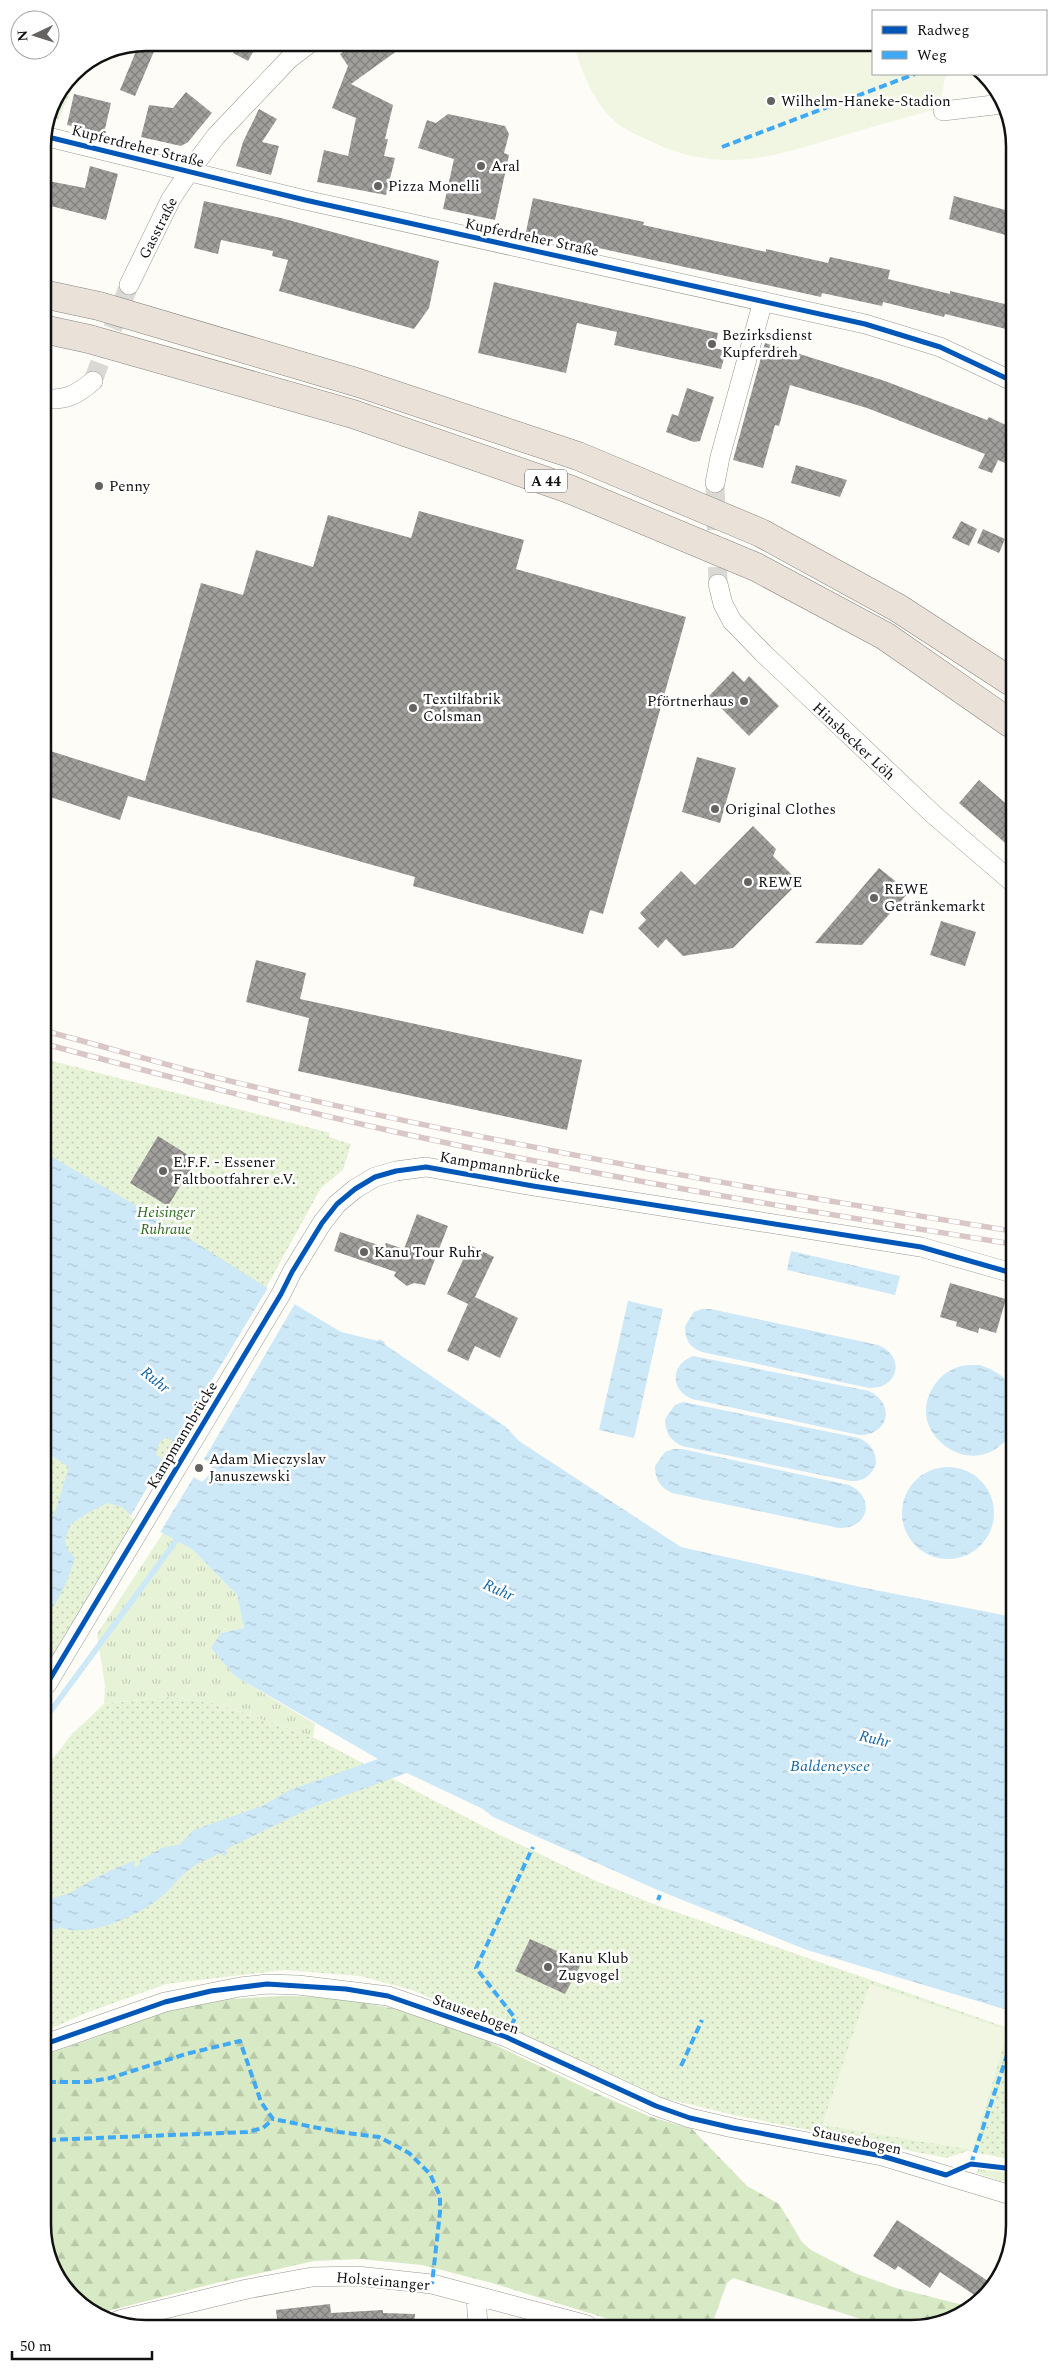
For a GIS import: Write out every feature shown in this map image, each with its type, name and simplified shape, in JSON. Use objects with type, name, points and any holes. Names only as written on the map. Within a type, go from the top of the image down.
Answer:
[{"type":"highway","name":"A 44","points":[[51,296],[99,306],[359,383],[578,456],[761,533],[898,608],[1006,678]]},
{"type":"highway","name":"A 44","points":[[51,331],[89,339],[353,414],[569,489],[765,572],[885,636],[1006,720]]},
{"type":"street","name":"Gasstraße","points":[[129,285],[171,199],[188,172],[216,136],[299,51]]},
{"type":"street","points":[[943,111],[996,105]]},
{"type":"street","name":"Kupferdreher Straße","points":[[51,138],[188,172],[865,324],[931,344],[962,356],[1006,378]]},
{"type":"street","points":[[716,483],[720,457],[763,301]]},
{"type":"street","points":[[51,400],[67,398],[80,392],[93,382]]},
{"type":"street","name":"Hinsbecker Löh","points":[[718,584],[723,604],[732,621],[763,653],[934,815],[1006,877]]},
{"type":"street","name":"Kampmannbrücke","points":[[51,1677],[322,1223],[336,1204],[355,1189],[376,1177],[396,1171],[426,1167],[533,1186],[920,1247],[1006,1271]]},
{"type":"street","name":"Stauseebogen","points":[[51,2042],[165,2002],[211,1991],[267,1984],[298,1985],[371,1993],[388,1996],[506,2037],[656,2106],[690,2118],[882,2156],[1006,2194]]},
{"type":"street","name":"Holsteinanger","points":[[127,2318],[247,2289],[312,2277],[357,2276],[423,2283],[568,2320]]},
{"type":"street","points":[[476,2296],[478,2320]]},
{"type":"green space","name":"Wilhelm-Haneke-Stadion","points":[[576,51],[872,51],[872,75],[949,75],[945,77],[940,108],[769,156],[722,160],[698,157],[673,150],[624,128],[606,113],[594,94]]},
{"type":"green space","points":[[73,86],[58,120],[56,120],[61,104]]},
{"type":"green space","name":"Heisinger Ruhraue","points":[[51,1061],[330,1133],[329,1137],[351,1144],[343,1170],[321,1188],[136,1524],[51,1663]]},
{"type":"green space","points":[[163,1533],[192,1549],[237,1595],[244,1628],[221,1633],[235,1676],[315,1724],[313,1737],[213,1703],[170,1697],[104,1704],[105,1685],[97,1634]]},
{"type":"green space","points":[[170,1697],[213,1703],[313,1737],[500,1835],[596,1881],[656,1905],[1006,2027],[1006,2158],[968,2151],[946,2158],[734,2115],[659,2097],[412,1990],[360,1976],[284,1970],[166,1984],[86,2013],[51,2029],[51,1761],[72,1734],[104,1704]]},
{"type":"green space","points":[[870,1984],[1006,2029],[1006,2037],[973,2150],[822,2125]]},
{"type":"green space","points":[[281,1996],[333,1997],[396,2009],[483,2039],[600,2095],[651,2117],[692,2129],[747,2186],[779,2204],[802,2242],[811,2250],[855,2273],[896,2288],[962,2305],[941,2315],[917,2320],[864,2320],[733,2278],[727,2283],[713,2320],[612,2320],[492,2283],[422,2265],[360,2259],[314,2261],[216,2283],[108,2311],[99,2307],[79,2292],[64,2272],[53,2243],[51,2231],[51,2053],[129,2023],[171,2010],[229,1999]]},
{"type":"green space","points":[[978,2169],[1006,2172],[1006,2182],[976,2173]]},
{"type":"water","points":[[51,1156],[144,1210],[341,1332],[378,1341],[379,1339],[385,1342],[384,1344],[506,1427],[519,1441],[681,1547],[865,1588],[1006,1616],[1006,2010],[807,1950],[660,1891],[493,1817],[483,1809],[407,1773],[313,1807],[226,1849],[227,1853],[224,1856],[219,1853],[197,1864],[160,1898],[126,1918],[98,1928],[71,1930],[60,1927],[51,1931],[51,1899],[71,1892],[103,1874],[128,1863],[135,1861],[134,1867],[139,1866],[140,1860],[164,1847],[179,1845],[194,1830],[262,1806],[290,1790],[378,1759],[235,1676],[211,1648],[221,1633],[244,1628],[237,1595],[192,1549],[133,1517],[122,1507],[108,1503],[71,1524],[65,1539],[67,1549],[75,1558],[65,1586],[51,1611],[51,1519],[55,1512],[69,1467],[51,1455]],"holes":[[[166,1437],[212,1464],[211,1473],[202,1482],[156,1455],[159,1443]]]},
{"type":"water","points":[[791,1251],[900,1276],[895,1295],[787,1270]]},
{"type":"water","points":[[628,1301],[663,1309],[634,1438],[599,1430]]},
{"type":"water","points":[[702,1309],[711,1309],[878,1345],[893,1356],[895,1371],[887,1383],[879,1387],[869,1388],[702,1352],[694,1348],[689,1342],[685,1326],[694,1312]]},
{"type":"water","points":[[693,1356],[869,1391],[883,1403],[886,1411],[885,1418],[877,1430],[869,1434],[859,1435],[692,1399],[680,1390],[676,1378],[680,1365]]},
{"type":"water","points":[[968,1365],[980,1365],[996,1372],[1006,1380],[1006,1440],[993,1450],[974,1456],[954,1451],[937,1439],[927,1421],[926,1411],[927,1401],[936,1383],[951,1370]]},
{"type":"water","points":[[683,1402],[859,1438],[872,1448],[876,1464],[866,1478],[859,1481],[850,1481],[682,1446],[669,1436],[665,1419],[675,1405]]},
{"type":"water","points":[[673,1449],[682,1449],[849,1485],[858,1490],[863,1497],[866,1504],[865,1511],[857,1523],[849,1527],[839,1528],[672,1493],[659,1482],[655,1466],[665,1452]]},
{"type":"water","points":[[948,1467],[966,1470],[981,1480],[991,1495],[994,1513],[991,1531],[981,1546],[966,1556],[948,1559],[930,1556],[915,1546],[905,1531],[902,1513],[905,1495],[915,1480],[930,1470]]},
{"type":"pier","points":[[269,1286],[296,1302],[203,1461],[173,1444]]},
{"type":"pier","points":[[165,1457],[195,1475],[159,1534],[130,1517]]},
{"type":"building","points":[[154,51],[135,96],[120,90],[136,52]]},
{"type":"building","points":[[234,51],[254,51],[248,61],[233,53]]},
{"type":"building","points":[[344,51],[397,51],[351,84],[393,105],[385,139],[388,139],[384,156],[395,158],[386,195],[317,182],[324,150],[348,156],[356,118],[332,108],[348,66],[340,54]]},
{"type":"building","points":[[186,92],[212,113],[188,142],[181,146],[141,137],[149,105],[173,108]]},
{"type":"building","points":[[74,94],[111,103],[104,133],[67,125]]},
{"type":"building","points":[[259,109],[277,119],[262,142],[279,146],[271,175],[236,166],[243,142]]},
{"type":"building","points":[[448,114],[505,126],[509,134],[504,153],[509,155],[495,220],[443,209],[454,159],[418,148],[427,120],[436,123]]},
{"type":"building","points":[[90,166],[118,174],[106,220],[51,206],[51,182],[85,188]]},
{"type":"building","points":[[954,196],[1006,210],[1006,235],[949,219]]},
{"type":"building","points":[[533,198],[644,222],[643,225],[766,252],[766,249],[828,263],[830,257],[890,270],[888,279],[950,294],[950,291],[1006,304],[1006,329],[945,314],[944,317],[883,302],[882,306],[822,293],[821,297],[526,232]]},
{"type":"building","points":[[204,201],[281,218],[439,261],[429,308],[414,329],[279,291],[288,260],[272,256],[273,251],[221,240],[218,254],[194,248]]},
{"type":"building","points":[[494,282],[718,333],[715,348],[726,351],[721,369],[614,345],[617,332],[577,323],[566,373],[478,353]]},
{"type":"building","points":[[765,343],[885,381],[987,420],[989,417],[1006,425],[1006,463],[998,460],[992,473],[978,468],[985,454],[867,408],[790,385],[779,426],[775,425],[763,468],[733,460]]},
{"type":"building","points":[[687,388],[714,397],[700,441],[694,442],[666,432],[672,414],[678,416]]},
{"type":"building","points":[[796,465],[847,480],[840,497],[791,483]]},
{"type":"building","name":"Textilfabrik Colsman","points":[[419,511],[524,540],[516,569],[686,617],[603,914],[590,910],[583,934],[413,886],[415,877],[128,796],[120,820],[51,797],[51,751],[145,781],[201,583],[243,595],[256,550],[313,567],[328,515],[411,538]]},
{"type":"building","points":[[961,521],[977,529],[969,546],[952,538]]},
{"type":"building","points":[[983,529],[1005,539],[999,553],[977,543]]},
{"type":"building","name":"Pförtnerhaus","points":[[733,671],[744,682],[749,676],[779,706],[749,736],[709,696]]},
{"type":"building","points":[[697,757],[736,768],[720,823],[682,812]]},
{"type":"building","points":[[979,780],[1006,804],[1006,844],[959,803]]},
{"type":"building","points":[[753,826],[776,849],[773,856],[799,882],[733,948],[683,956],[666,939],[658,948],[638,928],[646,920],[640,913],[681,871],[695,885]]},
{"type":"building","points":[[879,868],[909,892],[862,945],[815,943]]},
{"type":"building","points":[[941,921],[976,932],[965,966],[930,955]]},
{"type":"building","points":[[256,960],[306,973],[300,999],[582,1060],[567,1130],[298,1071],[309,1018],[246,1002]]},
{"type":"building","name":"E.F.F. - Essener Faltbootfahrer e.V.","points":[[158,1136],[196,1160],[168,1206],[130,1183]]},
{"type":"building","points":[[417,1214],[448,1226],[425,1285],[414,1283],[407,1286],[394,1276],[396,1272],[334,1251],[340,1232],[384,1247],[386,1243],[404,1249]]},
{"type":"building","points":[[470,1245],[494,1257],[475,1297],[518,1318],[500,1358],[475,1346],[468,1361],[447,1351],[468,1304],[447,1294]]},
{"type":"building","points":[[950,1283],[1006,1299],[996,1333],[979,1328],[978,1333],[956,1326],[957,1322],[940,1317]]},
{"type":"building","name":"Kanu Klub Zugvogel","points":[[530,1939],[582,1962],[565,1994],[515,1971]]},
{"type":"building","points":[[897,2220],[987,2280],[974,2295],[940,2272],[930,2288],[898,2266],[895,2270],[873,2256]]},
{"type":"building","points":[[330,2304],[331,2313],[383,2310],[383,2313],[415,2314],[414,2320],[277,2320],[276,2310]]},
{"type":"waterway","points":[[51,1711],[176,1541]]},
{"type":"tunnel","points":[[93,381],[129,285]]},
{"type":"tunnel","points":[[715,483],[718,584]]},
{"type":"railway","points":[[51,1033],[225,1080],[440,1128],[630,1166],[1006,1230]]},
{"type":"railway","points":[[51,1046],[308,1112],[549,1164],[858,1219],[1006,1243]]},
{"type":"marked path","points":[[722,147],[912,75]]},
{"type":"marked path","points":[[506,2037],[515,2018],[476,1968],[533,1847]]},
{"type":"marked path","points":[[658,1900],[660,1895]]},
{"type":"marked path","points":[[681,2066],[702,2020]]},
{"type":"marked path","points":[[51,2082],[88,2082],[110,2078],[186,2054],[240,2041],[261,2102],[273,2119],[339,2132],[379,2137],[409,2153],[430,2174],[440,2196],[432,2284]]},
{"type":"marked path","points":[[971,2164],[1006,2058]]},
{"type":"marked path","points":[[51,2140],[247,2132],[263,2128],[273,2119]]},
{"type":"cycle path","points":[[51,138],[305,200],[865,324],[940,347],[1006,378]]},
{"type":"cycle path","points":[[51,1677],[322,1223],[337,1204],[355,1189],[375,1177],[396,1171],[426,1167],[533,1186],[921,1247],[1006,1271]]},
{"type":"cycle path","points":[[51,2042],[165,2002],[211,1991],[267,1984],[346,1989],[388,1996],[506,2037],[656,2106],[690,2118],[882,2156],[946,2175],[971,2164],[1006,2168]]},
{"type":"place","name":"Wilhelm-Haneke-Stadion","points":[[771,101]]},
{"type":"place","name":"Aral","points":[[481,166]]},
{"type":"place","name":"Pizza Monelli","points":[[378,186]]},
{"type":"place","name":"Bezirksdienst Kupferdreh","points":[[712,344]]},
{"type":"place","name":"Penny","points":[[99,486]]},
{"type":"place","name":"Pförtnerhaus","points":[[744,701]]},
{"type":"place","name":"Textilfabrik Colsman","points":[[413,708]]},
{"type":"place","name":"Original Clothes","points":[[715,809]]},
{"type":"place","name":"REWE","points":[[748,882]]},
{"type":"place","name":"REWE Getränkemarkt","points":[[874,898]]},
{"type":"place","name":"E.F.F. - Essener Faltbootfahrer e.V.","points":[[163,1171]]},
{"type":"place","name":"Kanu Tour Ruhr","points":[[364,1252]]},
{"type":"place","name":"Adam Mieczyslav Januszewski","points":[[199,1468]]},
{"type":"place","name":"Kanu Klub Zugvogel","points":[[548,1967]]},
{"type":"water label","name":"Ruhr","points":[[156,1379]]},
{"type":"water label","name":"Ruhr","points":[[499,1589]]},
{"type":"water label","name":"Ruhr","points":[[875,1738]]},
{"type":"water label","name":"Baldeneysee","points":[[830,1765]]}]
